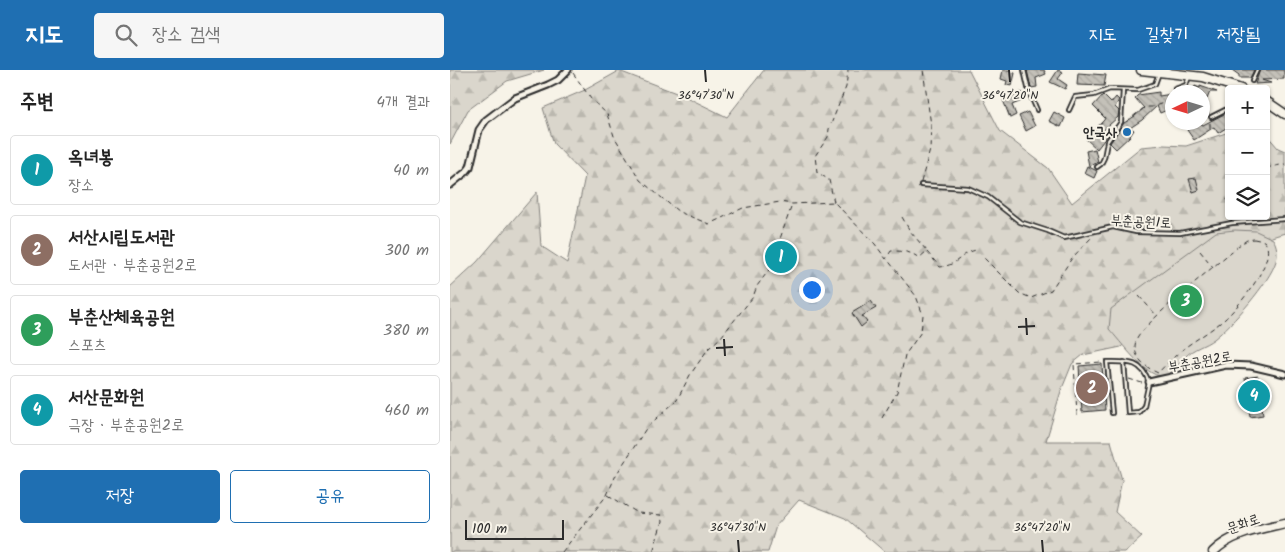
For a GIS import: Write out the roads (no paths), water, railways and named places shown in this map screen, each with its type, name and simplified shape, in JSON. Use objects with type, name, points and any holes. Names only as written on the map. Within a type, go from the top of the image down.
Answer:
[{"type":"street","points":[[450,185],[470,167],[479,130],[486,120],[515,98],[558,80],[568,70]]},
{"type":"street","points":[[1141,70],[1190,76],[1205,74],[1231,85]]},
{"type":"street","points":[[1270,104],[1285,114]]},
{"type":"street","name":"부춘공원2로","points":[[1149,382],[1226,365],[1252,366],[1285,374]]},
{"type":"street","name":"문화로","points":[[1213,552],[1224,542],[1238,535],[1285,523]]},
{"type":"lane","points":[[1024,70],[1029,92],[1037,110]]},
{"type":"lane","points":[[1252,81],[1257,70]]},
{"type":"lane","points":[[1069,110],[1075,97],[1094,95],[1110,89],[1138,90],[1153,85],[1160,72]]},
{"type":"lane","points":[[1186,85],[1190,76]]},
{"type":"lane","points":[[1098,167],[1104,158],[1107,142],[1121,119],[1123,90]]},
{"type":"lane","points":[[1210,117],[1225,110]]},
{"type":"lane","name":"부춘공원1로","points":[[921,185],[968,188],[988,197],[1020,222],[1048,230],[1064,238],[1113,227],[1136,232],[1180,233],[1232,223],[1285,219]]},
{"type":"lane","points":[[1112,413],[1107,362],[1124,362],[1132,362],[1145,374],[1149,382],[1143,409],[1140,412],[1128,414],[1124,362]]},
{"type":"place","name":"안국사","points":[[1127,132]]},
{"type":"place","name":"옥녀봉","points":[[781,257]]},
{"type":"place","name":"부춘산체육공원","points":[[1186,301]]},
{"type":"place","name":"서산시립도서관","points":[[1092,388]]},
{"type":"place","name":"서산문화원","points":[[1254,396]]}]
